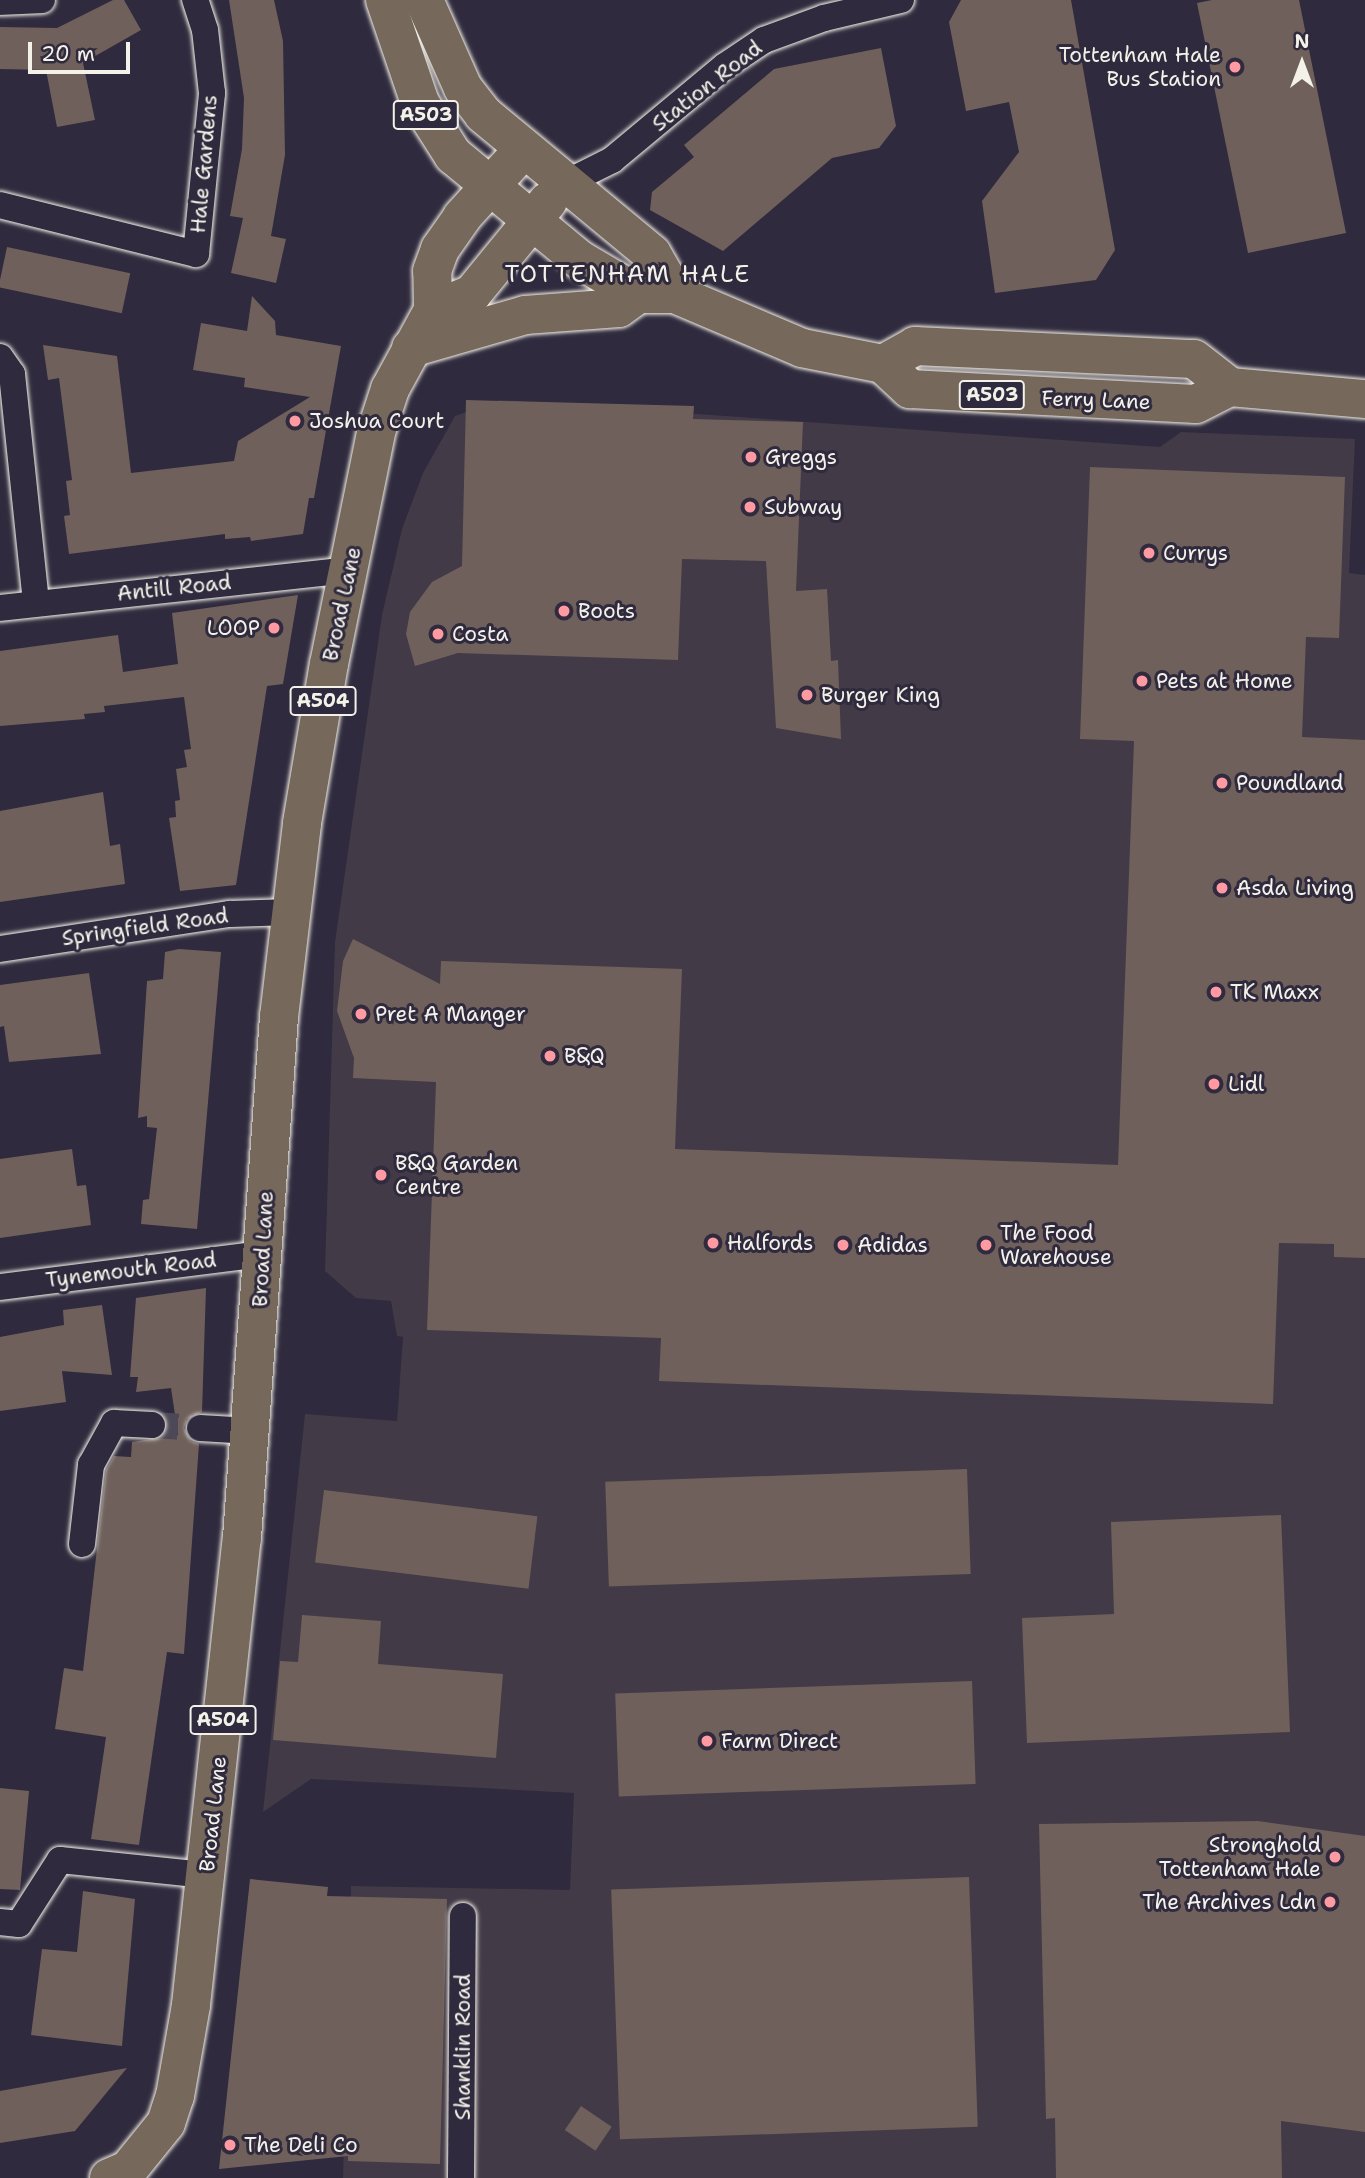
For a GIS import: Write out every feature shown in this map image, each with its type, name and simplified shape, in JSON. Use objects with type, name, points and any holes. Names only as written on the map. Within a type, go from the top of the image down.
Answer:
[{"type":"main road","name":"A503","points":[[385,0],[430,125],[453,155],[489,189],[531,221]]},
{"type":"main road","name":"A503","points":[[424,0],[463,88],[483,114],[564,184],[652,254],[657,294]]},
{"type":"main road","points":[[523,150],[440,249],[432,271],[433,310],[472,294],[564,184]]},
{"type":"main road","name":"Ferry Lane","points":[[531,221],[580,260],[657,294],[802,348],[883,364],[910,389],[965,394],[1196,404],[1230,387],[1365,399]]},
{"type":"main road","points":[[411,348],[525,315],[620,309],[657,294]]},
{"type":"main road","name":"Broad Lane","points":[[127,2175],[166,2123],[175,2096],[206,1875],[251,1431],[262,1254],[290,912],[329,664],[377,429],[390,389],[433,310]]},
{"type":"street","points":[[0,2],[42,0]]},
{"type":"street","name":"Hale Gardens","points":[[0,205],[196,254],[212,93],[205,30],[195,0]]},
{"type":"street","name":"Station Road","points":[[564,184],[612,160],[724,66],[764,40],[824,18],[901,0]]},
{"type":"street","points":[[0,357],[12,374],[36,603]]},
{"type":"street","name":"Antill Road","points":[[0,608],[349,570]]},
{"type":"street","name":"Springfield Road","points":[[0,949],[240,913],[290,912]]},
{"type":"street","name":"Tynemouth Road","points":[[0,1287],[262,1254]]},
{"type":"street","points":[[82,1544],[91,1465],[114,1423],[152,1425]]},
{"type":"street","points":[[200,1428],[251,1431]]},
{"type":"street","points":[[0,1922],[19,1924],[60,1860],[206,1875]]},
{"type":"street","name":"Shanklin Road","points":[[461,2178],[463,1916]]},
{"type":"shaded area","points":[[500,400],[1160,447],[1181,432],[1355,439],[1349,573],[1365,575],[1365,2178],[343,2178],[351,1886],[570,1890],[574,1793],[311,1779],[263,1812],[305,1414],[397,1421],[403,1337],[397,1336],[391,1301],[356,1298],[325,1271],[335,942],[382,615],[402,529],[423,473],[455,416]]},
{"type":"building","points":[[113,0],[124,0],[141,30],[83,63],[95,120],[57,127],[46,70],[0,69],[0,27],[57,28]]},
{"type":"building","points":[[229,0],[274,0],[283,41],[285,155],[271,236],[286,239],[276,283],[231,273],[243,218],[230,216],[242,149],[244,98]]},
{"type":"building","points":[[961,0],[1071,0],[1115,250],[1096,280],[995,293],[982,201],[1019,152],[1009,102],[966,111],[949,22]]},
{"type":"building","points":[[1212,0],[1299,0],[1346,233],[1248,253],[1197,3]]},
{"type":"building","points":[[881,48],[896,126],[879,148],[832,158],[723,251],[650,210],[652,192],[694,157],[684,145],[774,69]]},
{"type":"building","points":[[7,247],[130,273],[122,313],[0,287]]},
{"type":"building","points":[[252,296],[275,321],[276,335],[341,346],[314,498],[309,498],[303,534],[251,541],[250,537],[225,539],[225,534],[69,554],[64,516],[70,515],[66,481],[72,480],[59,378],[48,380],[43,345],[117,356],[131,473],[234,461],[238,441],[310,397],[244,387],[245,378],[193,370],[201,323],[247,331]]},
{"type":"building","points":[[466,400],[694,406],[693,419],[803,422],[796,591],[827,589],[831,661],[838,660],[841,739],[776,728],[766,561],[682,559],[678,660],[458,653],[415,666],[406,634],[410,612],[432,582],[462,566]]},
{"type":"building","points":[[1090,467],[1345,477],[1339,638],[1306,637],[1302,737],[1365,740],[1365,1258],[1334,1257],[1334,1244],[1279,1243],[1273,1404],[659,1381],[661,1338],[427,1330],[436,1082],[353,1078],[354,1058],[337,1011],[343,961],[353,939],[440,984],[441,961],[682,969],[675,1149],[1118,1165],[1134,741],[1080,739]]},
{"type":"building","points":[[298,595],[283,684],[267,686],[236,885],[180,891],[169,818],[176,817],[175,801],[180,800],[176,769],[187,767],[184,750],[191,749],[184,697],[104,706],[105,712],[84,714],[85,719],[0,726],[0,651],[118,635],[123,672],[178,664],[172,613]]},
{"type":"building","points":[[103,792],[110,846],[120,844],[125,884],[0,902],[0,811]]},
{"type":"building","points":[[179,949],[221,952],[197,1229],[141,1224],[143,1200],[149,1199],[157,1128],[147,1127],[147,1116],[138,1118],[147,981],[163,979],[165,952]]},
{"type":"building","points":[[89,973],[101,1054],[9,1062],[4,1026],[0,1027],[0,985]]},
{"type":"building","points":[[72,1149],[77,1186],[86,1185],[91,1225],[0,1238],[0,1159]]},
{"type":"building","points":[[206,1288],[202,1412],[187,1419],[184,1428],[191,1441],[199,1444],[184,1654],[167,1652],[139,1845],[91,1839],[106,1737],[55,1729],[64,1668],[83,1671],[106,1470],[114,1456],[131,1457],[132,1442],[178,1435],[171,1388],[136,1392],[138,1377],[130,1377],[136,1298]]},
{"type":"building","points":[[102,1305],[112,1375],[62,1371],[66,1402],[0,1411],[0,1337],[64,1325],[63,1310]]},
{"type":"building","points":[[967,1469],[971,1574],[609,1587],[605,1482]]},
{"type":"building","points":[[324,1490],[537,1516],[529,1589],[315,1562]]},
{"type":"building","points":[[1281,1515],[1290,1732],[1027,1743],[1022,1618],[1114,1614],[1111,1522]]},
{"type":"building","points":[[302,1615],[381,1621],[378,1664],[503,1674],[496,1758],[273,1740],[280,1661],[298,1662]]},
{"type":"building","points":[[972,1681],[976,1784],[619,1796],[615,1693]]},
{"type":"building","points":[[0,1788],[29,1791],[20,1890],[0,1889]]},
{"type":"building","points":[[1258,1821],[1365,1836],[1365,2132],[1281,2121],[1282,2178],[1056,2178],[1055,2118],[1046,2119],[1039,1824]]},
{"type":"building","points":[[969,1877],[978,2127],[620,2139],[611,1889]]},
{"type":"building","points":[[250,1879],[328,1887],[327,1896],[447,1899],[440,2164],[348,2161],[348,2156],[219,2169]]},
{"type":"building","points":[[83,1891],[135,1899],[122,2046],[31,2035],[42,1949],[77,1952]]},
{"type":"building","points":[[127,2068],[75,2131],[0,2143],[0,2091]]},
{"type":"building","points":[[581,2106],[612,2127],[595,2151],[565,2130]]},
{"type":"tunnel","points":[[152,1425],[200,1428]]},
{"type":"place","name":"Tottenham Hale Bus Station","points":[[1235,67]]},
{"type":"place","name":"Joshua Court","points":[[295,421]]},
{"type":"place","name":"Greggs","points":[[751,457]]},
{"type":"place","name":"Subway","points":[[750,507]]},
{"type":"place","name":"Currys","points":[[1149,553]]},
{"type":"place","name":"Boots","points":[[564,611]]},
{"type":"place","name":"LOOP","points":[[274,628]]},
{"type":"place","name":"Costa","points":[[438,634]]},
{"type":"place","name":"Pets at Home","points":[[1142,681]]},
{"type":"place","name":"Burger King","points":[[807,695]]},
{"type":"place","name":"Poundland","points":[[1222,783]]},
{"type":"place","name":"Asda Living","points":[[1222,888]]},
{"type":"place","name":"TK Maxx","points":[[1216,992]]},
{"type":"place","name":"Pret A Manger","points":[[361,1014]]},
{"type":"place","name":"B&Q","points":[[550,1056]]},
{"type":"place","name":"Lidl","points":[[1214,1084]]},
{"type":"place","name":"B&Q Garden Centre","points":[[381,1175]]},
{"type":"place","name":"Halfords","points":[[713,1243]]},
{"type":"place","name":"Adidas","points":[[843,1245]]},
{"type":"place","name":"The Food Warehouse","points":[[986,1245]]},
{"type":"place","name":"Farm Direct","points":[[707,1741]]},
{"type":"place","name":"Stronghold Tottenham Hale","points":[[1335,1857]]},
{"type":"place","name":"The Archives Ldn","points":[[1330,1902]]},
{"type":"place","name":"The Deli Co","points":[[230,2145]]},
{"type":"district","name":"TOTTENHAM HALE","points":[[628,275]]}]
